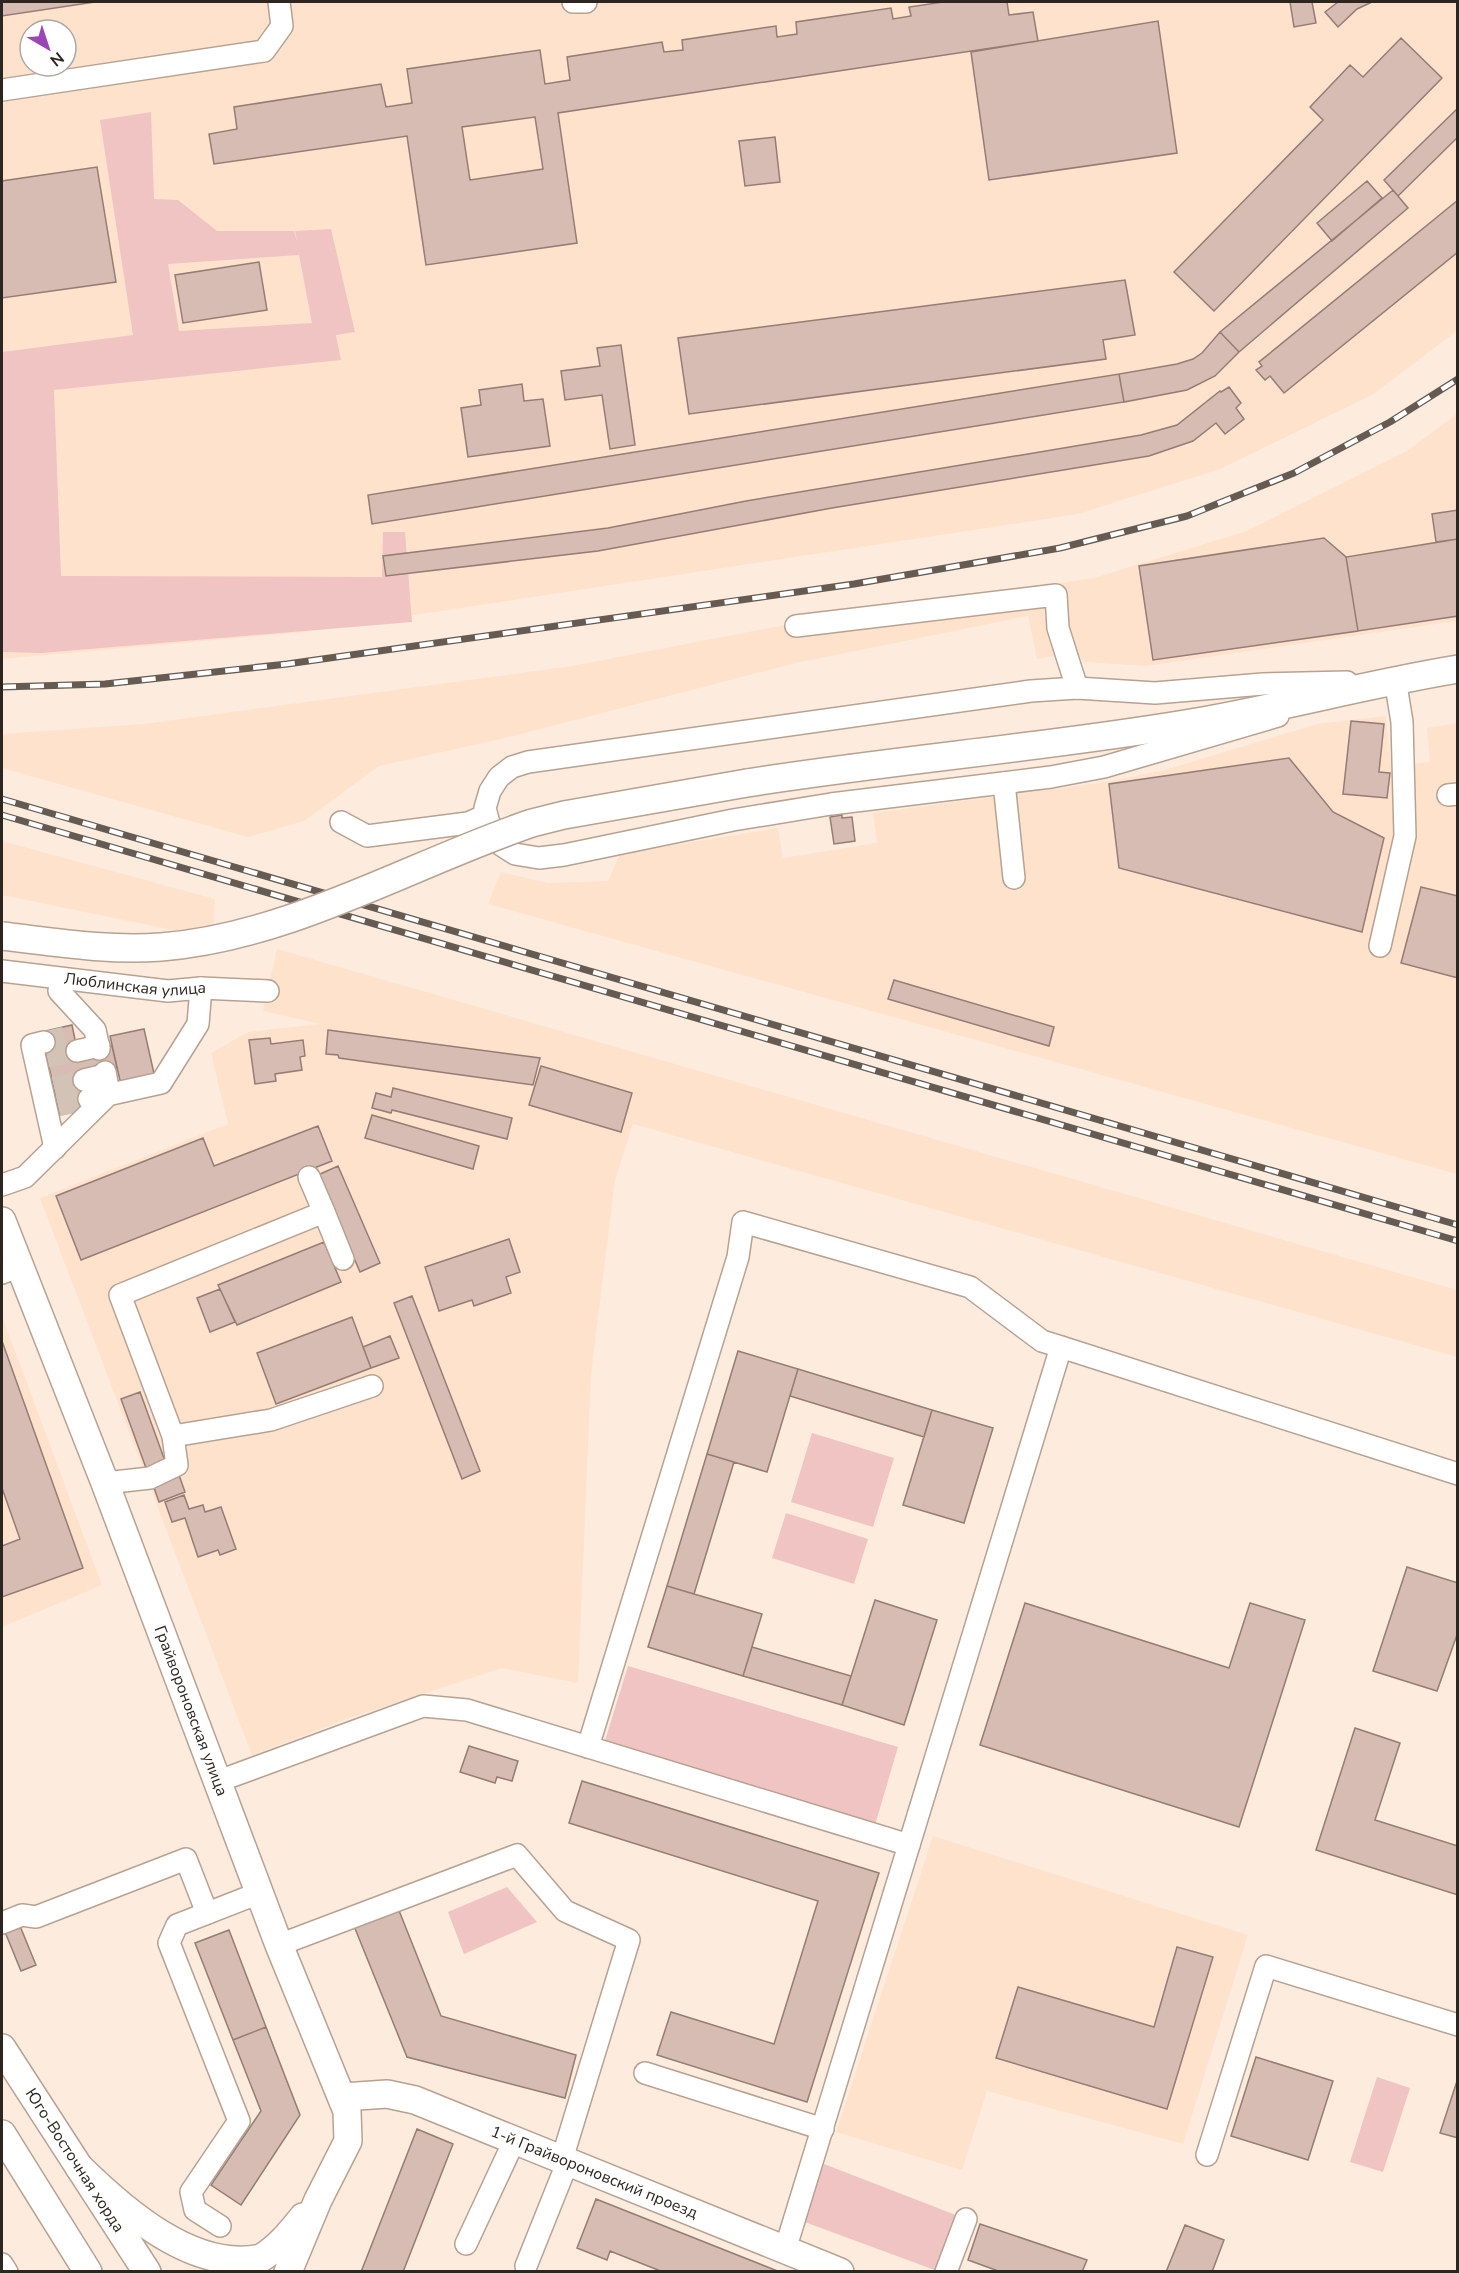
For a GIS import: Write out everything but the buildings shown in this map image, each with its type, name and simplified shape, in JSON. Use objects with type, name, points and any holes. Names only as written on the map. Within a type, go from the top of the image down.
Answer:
[{"type":"main road","points":[[2,936],[119,948],[161,947],[208,941],[283,921],[532,823],[564,815],[864,764],[1186,724],[1347,692],[1389,680],[1458,669]]},
{"type":"main road","name":"Грайвороновская улица","points":[[2,1221],[11,1269],[105,1484],[312,2030],[343,2097],[347,2111],[348,2141],[318,2200]]},
{"type":"main road","name":"Юго-Восточная хорда","points":[[2,2048],[147,2271]]},
{"type":"main road","name":"1-й Грайвороновский проезд","points":[[343,2097],[387,2094],[415,2100],[840,2271]]},
{"type":"main road","points":[[2,2134],[37,2194],[88,2271]]},
{"type":"main road","points":[[79,2167],[145,2232],[195,2263],[218,2268],[242,2266],[261,2258],[282,2242],[318,2200]]},
{"type":"main road","points":[[37,2194],[76,2271]]},
{"type":"main road","points":[[288,2271],[318,2200]]},
{"type":"street","points":[[2,90],[264,51],[282,26],[279,2]]},
{"type":"street","points":[[573,2],[586,2]]},
{"type":"street","points":[[796,626],[1056,595],[1058,628],[1077,688]]},
{"type":"street","points":[[1347,692],[1225,734],[1104,767],[1004,783],[831,804],[733,820],[564,855],[539,858],[523,856],[507,850],[495,838],[486,815],[487,799],[494,783],[512,766],[528,762],[1031,690],[1077,688],[1155,693],[1263,684],[1389,680],[1402,722],[1406,836],[1380,946]]},
{"type":"street","points":[[1004,783],[1014,878]]},
{"type":"street","points":[[341,822],[367,836],[468,823],[486,815]]},
{"type":"street","name":"Люблинская улица","points":[[2,971],[168,991],[201,988],[268,991]]},
{"type":"street","points":[[61,979],[59,991],[98,1042],[76,1043]]},
{"type":"street","points":[[2,1185],[25,1177],[55,1148],[98,1084],[161,1083],[198,1024],[201,988]]},
{"type":"street","points":[[42,1053],[50,1098],[55,1148]]},
{"type":"street","points":[[309,1177],[343,1259]]},
{"type":"street","points":[[105,1484],[150,1478],[177,1465],[173,1436],[120,1295],[324,1212]]},
{"type":"street","points":[[588,1748],[738,1257],[743,1222],[970,1287],[1042,1341],[1458,1474]]},
{"type":"street","points":[[785,2250],[1061,1347]]},
{"type":"street","points":[[173,1436],[271,1420],[372,1386]]},
{"type":"street","points":[[219,1781],[423,1706],[467,1710],[909,1845]]},
{"type":"street","points":[[279,1945],[517,1855],[565,1911],[629,1940],[565,2160],[526,2266]]},
{"type":"street","points":[[2,1923],[22,1915],[36,1917],[186,1859],[207,1913]]},
{"type":"street","points":[[219,2226],[195,2210],[191,2192],[239,2121],[170,1943],[177,1925],[259,1893]]},
{"type":"street","points":[[1207,2155],[1266,1966],[1458,2025]]},
{"type":"street","points":[[645,2073],[823,2128]]},
{"type":"street","points":[[466,2244],[515,2139]]},
{"type":"street","points":[[946,2271],[966,2219]]},
{"type":"street","points":[[2,2264],[7,2271]]},
{"type":"shaded area","points":[[2,2],[1457,2],[1457,331],[1372,395],[1220,469],[1078,514],[303,632],[2,659]]},
{"type":"shaded area","points":[[151,112],[154,199],[178,200],[217,231],[294,231],[297,241],[295,231],[331,229],[355,332],[336,335],[341,360],[54,390],[61,576],[382,577],[383,532],[405,532],[412,622],[42,653],[2,652],[2,352],[133,335],[100,120]],"holes":[[[299,255],[312,323],[179,331],[168,264]]]},
{"type":"shaded area","points":[[1457,414],[1457,621],[1146,666],[1084,662],[1077,652],[1037,659],[1028,616],[796,663],[505,738],[379,766],[304,821],[248,837],[2,768],[2,734],[144,724],[572,666],[790,624],[1094,578],[1247,531],[1407,451]]},
{"type":"shaded area","points":[[1386,716],[1391,766],[1430,762],[1427,728],[1457,723],[1457,1174],[488,904],[501,872],[548,883],[608,881],[620,854],[778,828],[783,858],[877,843],[873,813],[1106,782],[1165,770],[1317,724]]},
{"type":"shaded area","points":[[2,841],[215,899],[212,938],[2,895]]},
{"type":"shaded area","points":[[277,949],[1457,1290],[1457,1357],[633,1124],[615,1180],[591,1375],[578,1683],[502,1668],[352,1717],[252,1755],[40,1198],[228,1124],[211,1053],[248,1032],[321,1024],[263,1011]]},
{"type":"shaded area","points":[[2,1316],[102,1585],[2,1627]]},
{"type":"shaded area","points":[[812,1433],[894,1458],[873,1527],[791,1502]]},
{"type":"shaded area","points":[[786,1513],[868,1539],[854,1584],[772,1558]]},
{"type":"shaded area","points":[[628,1666],[898,1747],[875,1825],[604,1744]]},
{"type":"shaded area","points":[[933,1836],[1248,1935],[1183,2144],[987,2091],[962,2170],[836,2132]]},
{"type":"shaded area","points":[[507,1887],[537,1922],[464,1954],[448,1912]]},
{"type":"shaded area","points":[[1377,2077],[1410,2088],[1383,2172],[1350,2162]]},
{"type":"shaded area","points":[[824,2164],[961,2217],[940,2272],[802,2221]]},
{"type":"tunnel","points":[[44,1042],[74,1035]]},
{"type":"tunnel","points":[[47,1057],[77,1051]]},
{"type":"tunnel","points":[[54,1087],[84,1080]]},
{"type":"tunnel","points":[[58,1106],[89,1099]]},
{"type":"railway","points":[[2,687],[105,684],[287,664],[854,584],[1060,548],[1187,516],[1294,473],[1390,422],[1458,379]]},
{"type":"railway","points":[[2,799],[1458,1225]]},
{"type":"railway","points":[[2,815],[1458,1241]]}]
